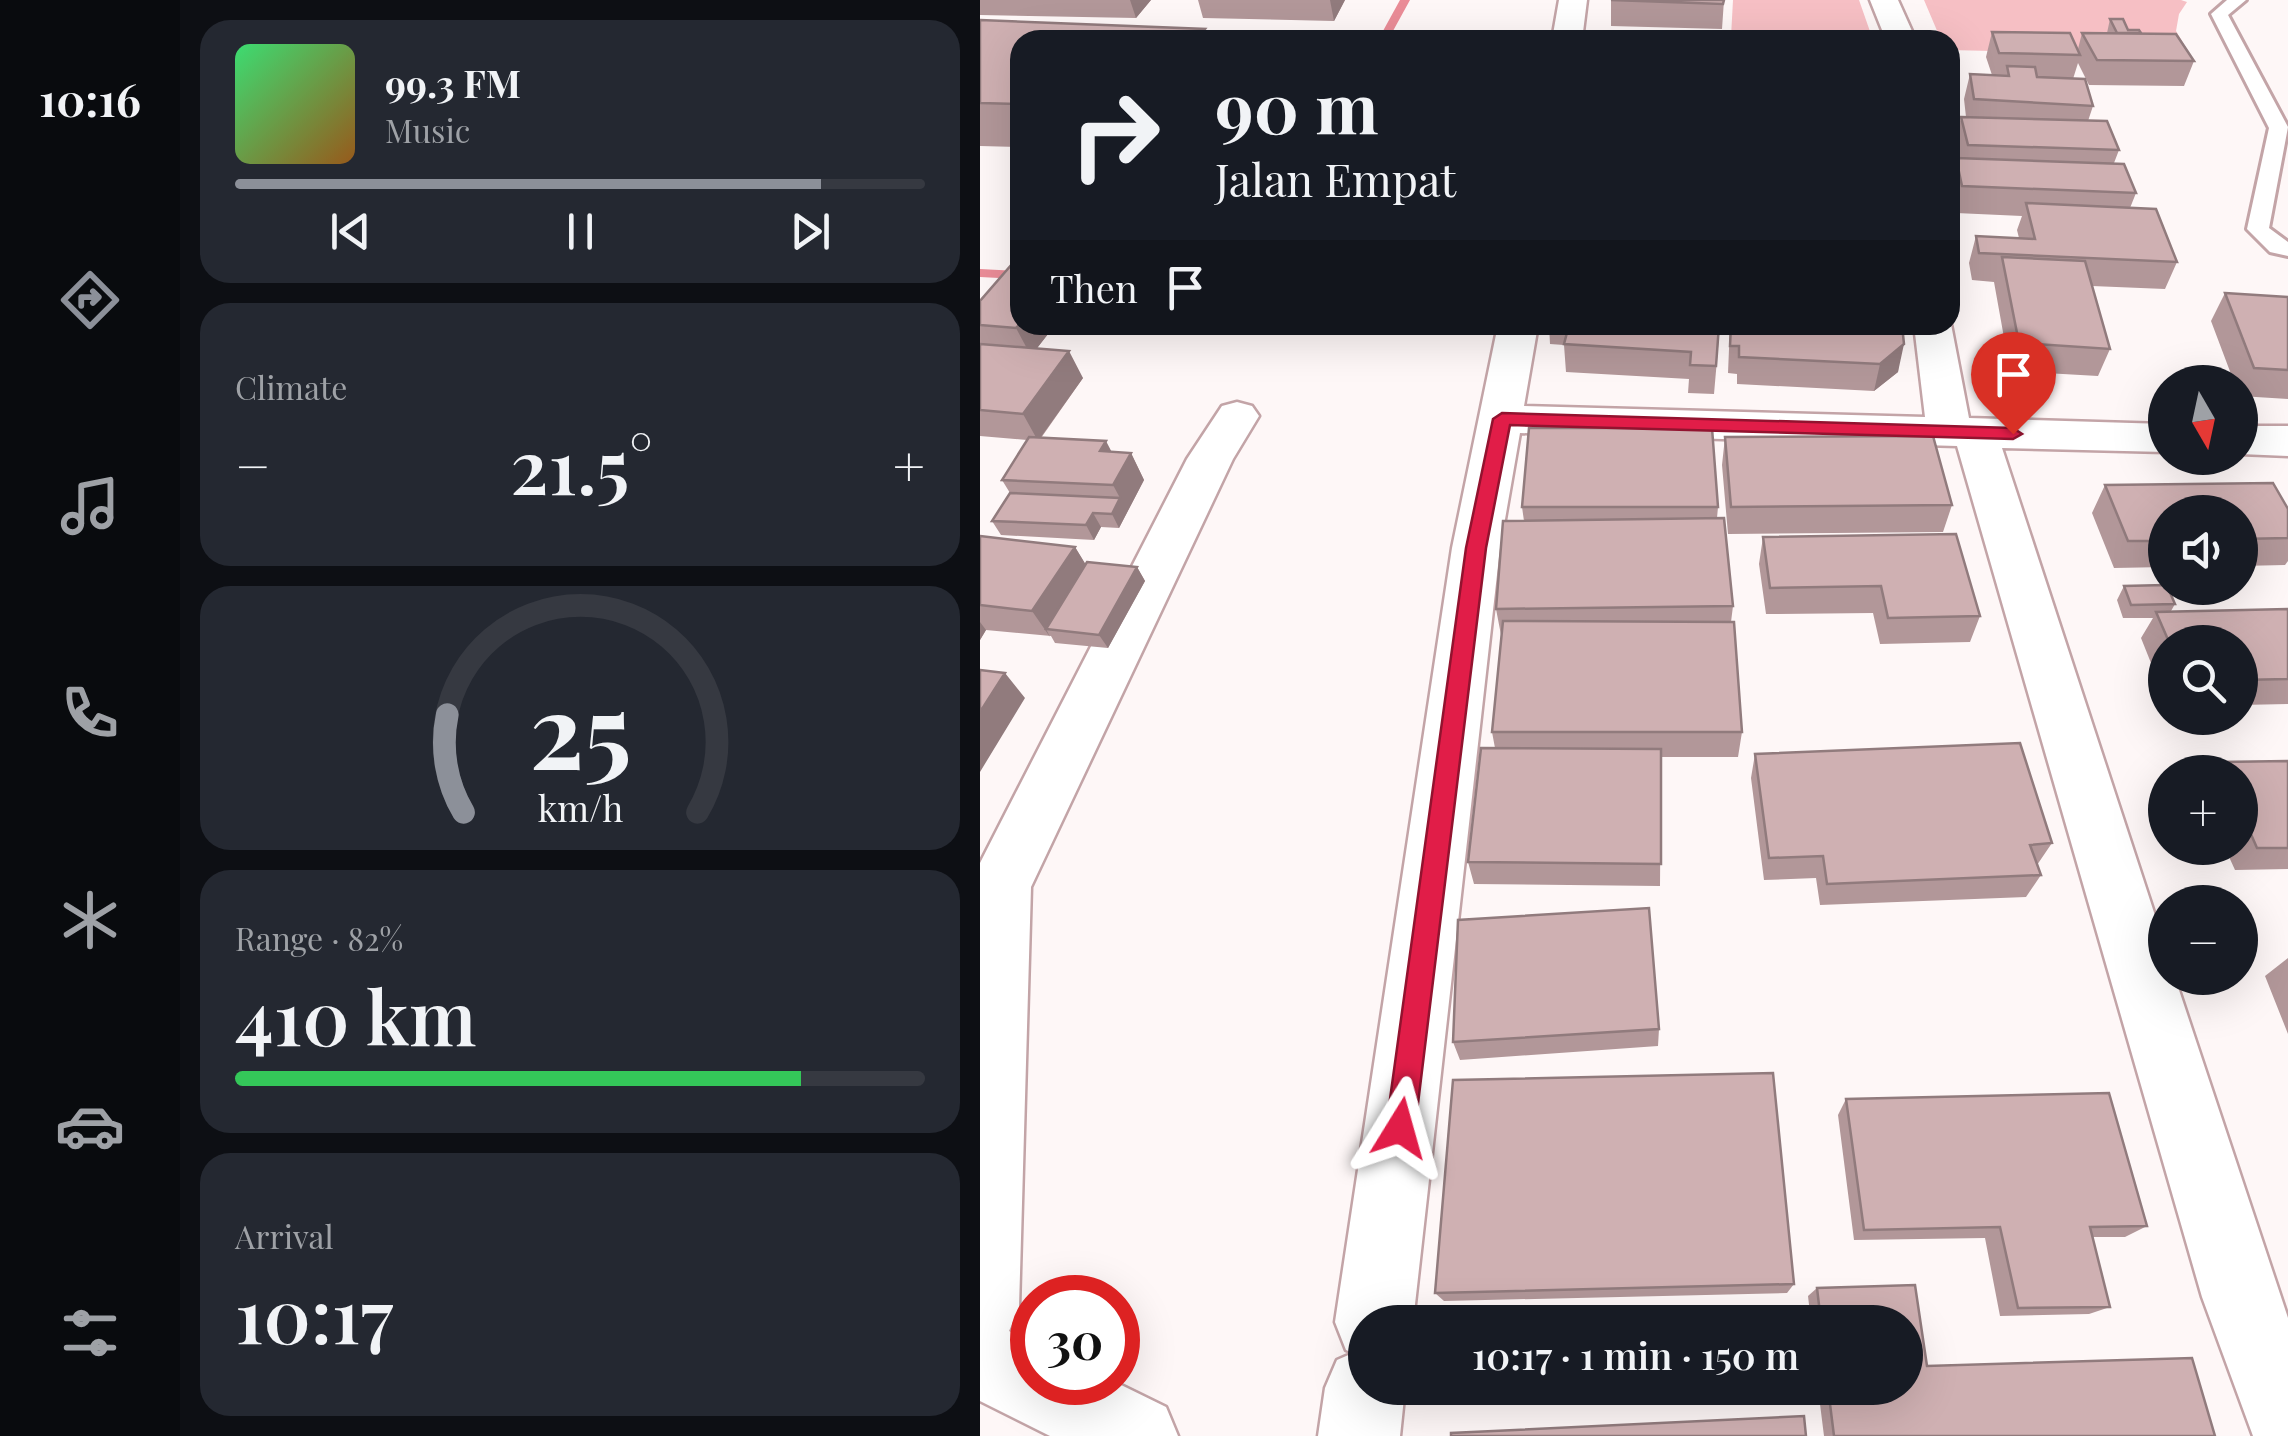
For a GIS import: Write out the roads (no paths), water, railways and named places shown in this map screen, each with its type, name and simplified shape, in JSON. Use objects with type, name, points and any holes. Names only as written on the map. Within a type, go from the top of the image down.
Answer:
[{"type":"street","points":[[1568,30],[1574,0]]},
{"type":"street","points":[[1884,0],[1897,30]]},
{"type":"street","points":[[1376,1305],[1476,548],[1516,335]]},
{"type":"street","points":[[1937,335],[1962,432],[2241,1297],[2288,1422]]},
{"type":"street","points":[[980,1308],[990,883],[1210,460],[1237,416]]},
{"type":"street","points":[[1502,419],[2148,437]]},
{"type":"street","points":[[2258,441],[2288,442]]},
{"type":"street","points":[[980,1360],[1050,1416],[1137,1436]]},
{"type":"street","points":[[1359,1436],[1364,1405]]},
{"type":"lane","points":[[2238,0],[2219,14],[2279,128],[2258,229],[2278,247],[2288,249]]},
{"type":"waterway","points":[[1388,30],[1405,0]]},
{"type":"waterway","points":[[980,273],[1010,274]]}]
